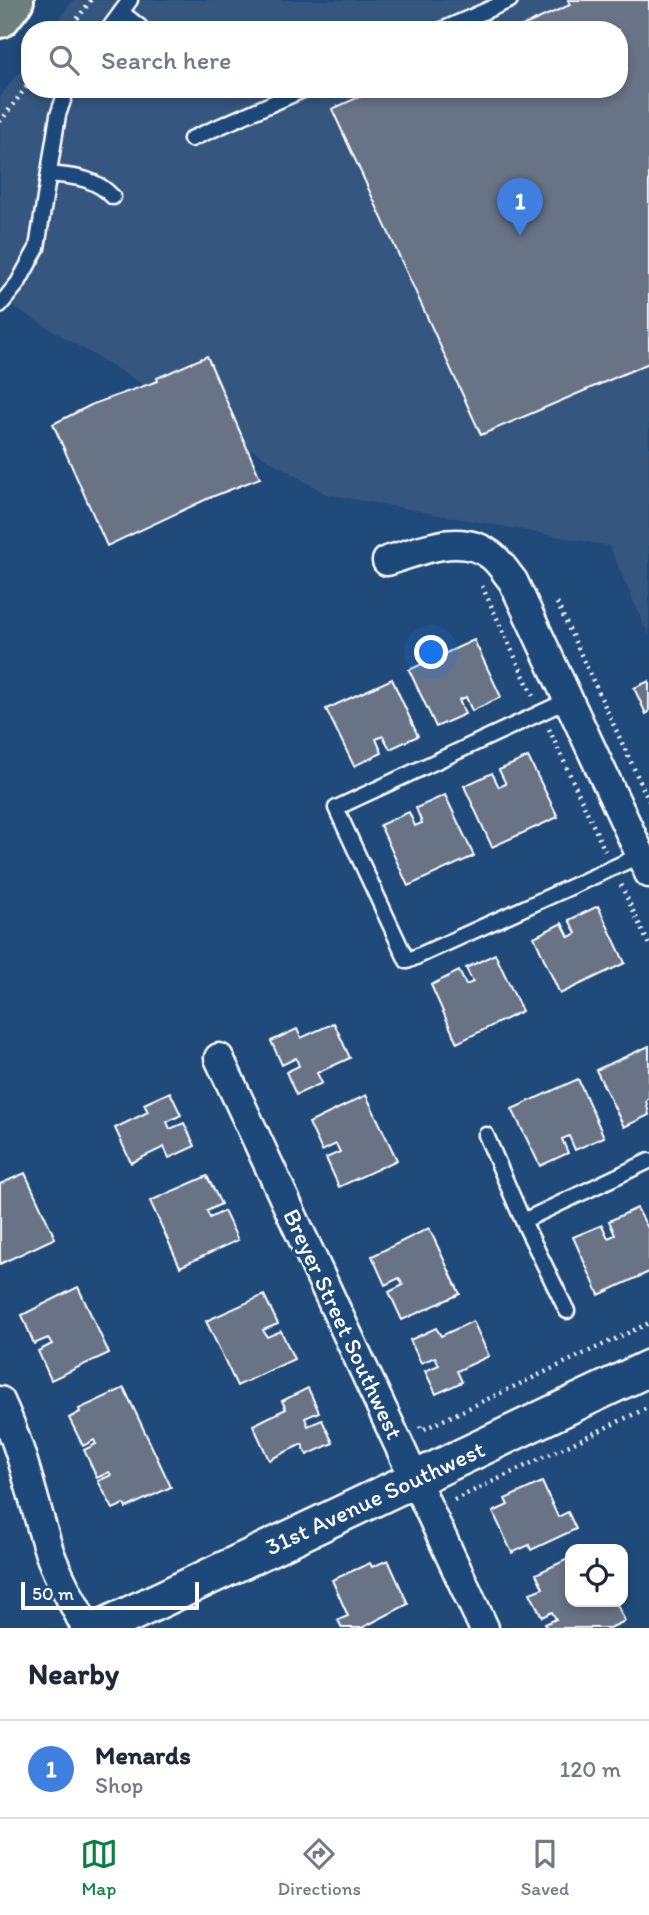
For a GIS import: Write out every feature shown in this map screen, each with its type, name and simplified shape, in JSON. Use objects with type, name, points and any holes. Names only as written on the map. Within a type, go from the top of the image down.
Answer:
[{"type":"main road","points":[[0,18],[13,0]]},
{"type":"street","points":[[387,561],[433,547],[462,543],[491,555],[513,581],[645,864]]},
{"type":"street","name":"Breyer Street Southwest","points":[[219,1058],[484,1628]]},
{"type":"street","name":"31st Avenue Southwest","points":[[101,1628],[649,1368]]},
{"type":"street","points":[[0,1401],[23,1456],[47,1547],[86,1628]]},
{"type":"lane","points":[[114,21],[130,0]]},
{"type":"lane","points":[[462,21],[510,0]]},
{"type":"lane","points":[[121,12],[132,21]]},
{"type":"lane","points":[[0,304],[18,283],[37,248],[58,115],[64,98]]},
{"type":"lane","points":[[191,139],[284,98]]},
{"type":"lane","points":[[49,174],[84,177],[100,183],[113,197]]},
{"type":"lane","points":[[568,700],[336,808],[407,961],[613,868],[645,864]]},
{"type":"lane","points":[[486,1135],[566,1311]]},
{"type":"lane","points":[[523,1221],[649,1161]]},
{"type":"path","points":[[76,21],[91,0]]},
{"type":"path","points":[[0,122],[21,94]]},
{"type":"path","points":[[478,576],[649,945]]},
{"type":"path","points":[[556,603],[649,801]]},
{"type":"path","points":[[416,1417],[422,1430],[649,1323]]},
{"type":"path","points":[[459,1510],[453,1499],[649,1407]]},
{"type":"shaded area","points":[[73,0],[649,0],[649,636],[609,546],[326,494],[0,299],[0,97],[21,70],[21,98],[628,98],[628,21],[58,21]]},
{"type":"building","points":[[568,0],[649,0],[649,363],[481,435],[332,109],[357,98],[628,98],[628,21],[534,21],[570,5]]},
{"type":"building","points":[[207,356],[260,478],[209,498],[107,546],[53,424],[93,404],[158,381],[157,378]]},
{"type":"building","points":[[474,640],[501,697],[472,711],[466,697],[459,700],[465,714],[436,727],[409,670]]},
{"type":"building","points":[[392,679],[418,736],[390,749],[383,736],[376,739],[382,753],[354,766],[326,709]]},
{"type":"building","points":[[649,681],[649,712],[646,714],[634,688]]},
{"type":"building","points":[[528,757],[558,817],[492,847],[464,786],[492,773],[499,787],[506,784],[499,770]]},
{"type":"building","points":[[445,795],[474,856],[408,886],[380,825],[409,812],[415,826],[422,823],[416,808]]},
{"type":"building","points":[[598,906],[625,963],[560,994],[534,937],[562,923],[569,937],[576,933],[569,920]]},
{"type":"building","points":[[495,954],[522,1011],[457,1043],[431,985],[459,971],[466,985],[473,982],[466,968]]},
{"type":"building","points":[[334,1023],[350,1058],[317,1073],[322,1083],[296,1095],[286,1072],[299,1066],[296,1058],[282,1065],[271,1041],[297,1029],[301,1038]]},
{"type":"building","points":[[649,1046],[649,1098],[646,1100],[649,1115],[624,1127],[596,1070]]},
{"type":"building","points":[[578,1079],[604,1137],[575,1150],[569,1136],[562,1139],[568,1153],[540,1166],[512,1109]]},
{"type":"building","points":[[170,1092],[181,1115],[167,1122],[170,1129],[184,1123],[195,1146],[169,1158],[164,1147],[131,1163],[115,1128],[148,1112],[144,1104]]},
{"type":"building","points":[[366,1095],[397,1160],[339,1187],[326,1158],[340,1152],[336,1144],[322,1151],[309,1123]]},
{"type":"building","points":[[25,1173],[55,1238],[0,1264],[0,1184]]},
{"type":"building","points":[[207,1176],[221,1204],[207,1211],[210,1218],[224,1211],[238,1240],[180,1267],[150,1201]]},
{"type":"building","points":[[637,1208],[649,1230],[649,1272],[599,1295],[573,1237],[602,1225],[608,1238],[615,1235],[609,1221]]},
{"type":"building","points":[[429,1228],[460,1294],[402,1320],[389,1292],[403,1285],[399,1278],[385,1285],[372,1256]]},
{"type":"building","points":[[78,1287],[109,1353],[51,1380],[38,1351],[52,1344],[48,1338],[34,1344],[22,1315]]},
{"type":"building","points":[[264,1295],[278,1324],[263,1330],[267,1337],[281,1331],[294,1359],[237,1386],[206,1321]]},
{"type":"building","points":[[473,1321],[489,1356],[457,1371],[462,1382],[436,1394],[425,1371],[439,1365],[435,1357],[421,1363],[410,1340],[436,1328],[441,1336]]},
{"type":"building","points":[[124,1388],[171,1487],[126,1508],[124,1504],[113,1509],[98,1481],[111,1475],[109,1472],[97,1478],[84,1450],[96,1444],[94,1440],[83,1446],[69,1418],[80,1412],[79,1409]]},
{"type":"building","points":[[308,1388],[319,1412],[305,1418],[308,1426],[322,1420],[333,1443],[307,1455],[302,1444],[269,1460],[253,1425],[286,1409],[282,1401]]},
{"type":"building","points":[[542,1482],[558,1517],[568,1512],[576,1529],[531,1550],[529,1545],[512,1553],[493,1512],[508,1505],[505,1499]]},
{"type":"building","points":[[388,1560],[408,1604],[362,1628],[342,1628],[338,1620],[348,1616],[332,1580],[370,1563],[372,1567]]},
{"type":"building","points":[[565,1560],[565,1607],[618,1607],[625,1621],[610,1628],[547,1628],[545,1624],[556,1619],[552,1612],[542,1617],[530,1593],[543,1588],[536,1574]]},
{"type":"place","name":"Menards","points":[[520,236]]}]
